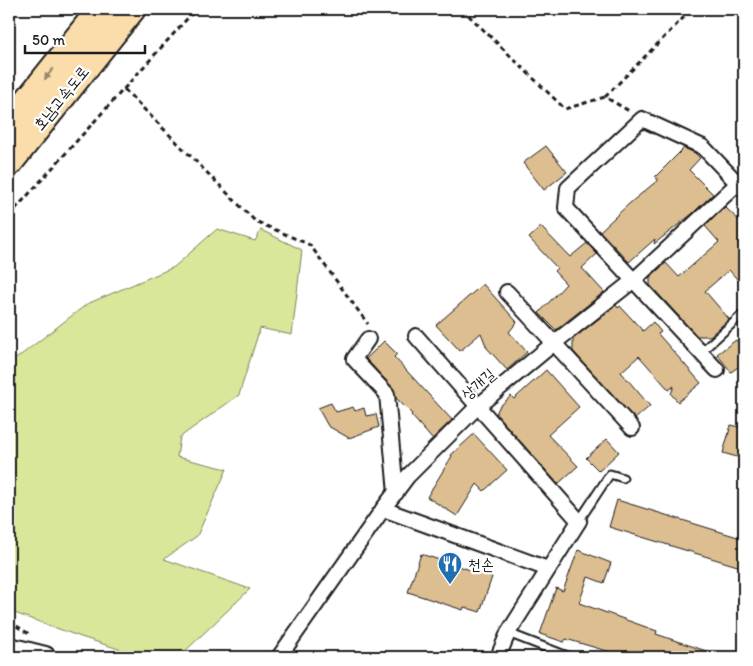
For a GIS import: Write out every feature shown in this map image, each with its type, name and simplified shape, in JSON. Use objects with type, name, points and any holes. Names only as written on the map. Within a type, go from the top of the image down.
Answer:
[{"type":"highway","name":"호남고속도로","points":[[9,124],[101,9]]},
{"type":"highway","name":"호남고속도로","points":[[9,163],[132,9]]},
{"type":"main road","points":[[9,648],[45,657]]},
{"type":"street","points":[[717,370],[566,208],[568,188],[642,119],[703,147],[741,187]]},
{"type":"street","name":"상개길","points":[[279,657],[407,477],[477,407],[634,280],[741,187]]},
{"type":"street","points":[[507,292],[632,428]]},
{"type":"street","points":[[416,336],[579,521],[508,633],[498,657]]},
{"type":"street","points":[[368,339],[354,359],[387,394],[396,493]]},
{"type":"street","points":[[383,509],[548,569]]},
{"type":"lane","points":[[701,352],[744,313]]},
{"type":"lane","points":[[579,521],[610,474],[623,478]]},
{"type":"lane","points":[[508,633],[570,657]]},
{"type":"path","points":[[9,216],[196,9]]},
{"type":"path","points":[[462,9],[565,109],[605,97],[692,9]]},
{"type":"path","points":[[124,89],[255,220],[310,245],[372,330],[368,339]]},
{"type":"path","points":[[605,97],[642,119]]},
{"type":"green space","points":[[217,229],[255,241],[261,230],[302,250],[292,335],[260,328],[239,395],[180,437],[177,457],[227,469],[197,536],[164,559],[250,589],[179,657],[144,657],[9,611],[9,361],[17,358],[87,304],[174,267]]},
{"type":"building","points":[[546,146],[567,172],[544,190],[523,163]]},
{"type":"building","points":[[684,148],[695,153],[700,158],[689,170],[713,194],[692,214],[654,244],[655,239],[629,262],[600,231],[658,180],[655,177]]},
{"type":"building","points":[[725,207],[744,225],[744,287],[729,270],[705,291],[729,319],[710,336],[697,336],[650,285],[650,277],[666,263],[679,277],[719,242],[705,226]]},
{"type":"building","points":[[541,227],[570,257],[587,243],[597,254],[582,268],[604,292],[556,330],[539,313],[566,284],[554,271],[557,268],[529,238]]},
{"type":"building","points":[[483,284],[517,322],[509,332],[527,352],[507,370],[487,348],[481,333],[460,351],[436,325]]},
{"type":"building","points":[[616,305],[618,308],[620,306],[643,331],[653,322],[661,332],[658,334],[701,383],[678,402],[671,394],[674,386],[669,390],[639,356],[621,372],[650,406],[635,419],[573,351],[573,339]]},
{"type":"building","points":[[736,340],[744,350],[744,363],[731,372],[717,354]]},
{"type":"building","points":[[384,341],[397,354],[394,357],[452,420],[432,439],[396,398],[393,388],[366,359]]},
{"type":"building","points":[[546,370],[579,407],[548,435],[578,466],[558,484],[496,414],[499,407],[511,396],[514,399]]},
{"type":"building","points":[[331,403],[336,412],[353,407],[355,411],[364,408],[366,416],[376,414],[379,427],[349,438],[328,426],[318,408]]},
{"type":"building","points":[[731,425],[744,428],[744,459],[723,453]]},
{"type":"building","points":[[474,434],[507,470],[484,491],[477,484],[457,516],[427,497],[451,455]]},
{"type":"building","points":[[607,439],[619,452],[599,471],[586,458]]},
{"type":"building","points":[[617,500],[744,539],[744,568],[609,527]]},
{"type":"building","points":[[578,550],[611,563],[604,583],[588,577],[579,603],[657,631],[656,634],[718,655],[717,657],[659,657],[649,654],[648,657],[627,657],[566,639],[564,642],[540,634],[556,588],[563,591]]},
{"type":"building","name":"천손","points":[[421,554],[492,577],[480,612],[464,607],[463,610],[408,592]]},
{"type":"place","name":"천손","points":[[450,585]]}]
